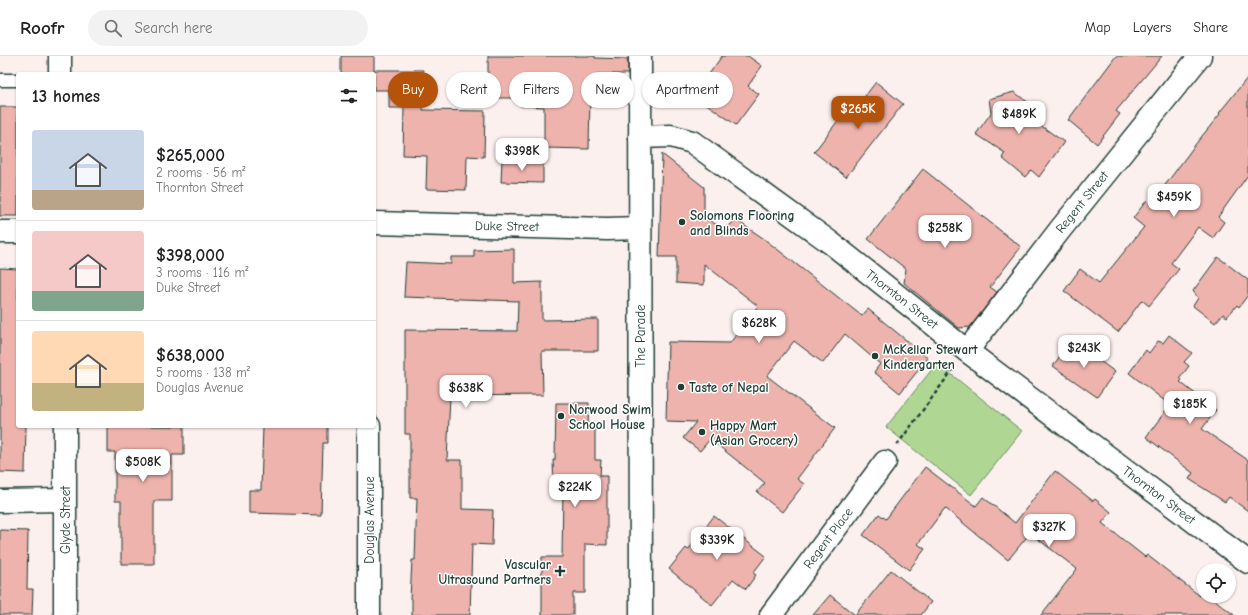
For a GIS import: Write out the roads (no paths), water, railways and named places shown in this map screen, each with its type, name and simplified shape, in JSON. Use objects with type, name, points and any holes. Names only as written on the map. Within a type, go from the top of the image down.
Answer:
[{"type":"street","points":[[60,56],[60,72]]},
{"type":"street","name":"The Parade","points":[[640,56],[641,615]]},
{"type":"street","name":"Regent Street","points":[[967,351],[1059,231],[1200,56]]},
{"type":"street","name":"Thornton Street","points":[[640,137],[671,136],[692,142],[831,243],[967,351],[1248,562]]},
{"type":"street","name":"Duke Street","points":[[376,223],[607,229],[640,228]]},
{"type":"street","points":[[0,232],[16,232]]},
{"type":"street","name":"Glyde Street","points":[[65,428],[65,615]]},
{"type":"street","name":"Douglas Avenue","points":[[369,428],[369,615]]},
{"type":"street","name":"Regent Place","points":[[771,615],[885,462]]},
{"type":"street","points":[[0,501],[65,500]]},
{"type":"lane","points":[[0,80],[16,80]]},
{"type":"place","name":"Solomons Flooring and Blinds","points":[[682,222]]},
{"type":"place","name":"McKellar Stewart Kindergarten","points":[[875,356]]},
{"type":"place","name":"Taste of Nepal","points":[[681,387]]},
{"type":"place","name":"Norwood Swim School House","points":[[561,416]]},
{"type":"place","name":"Happy Mart (Asian Grocery)","points":[[702,432]]},
{"type":"place","name":"Vascular Ultrasound Partners","points":[[560,571]]}]
